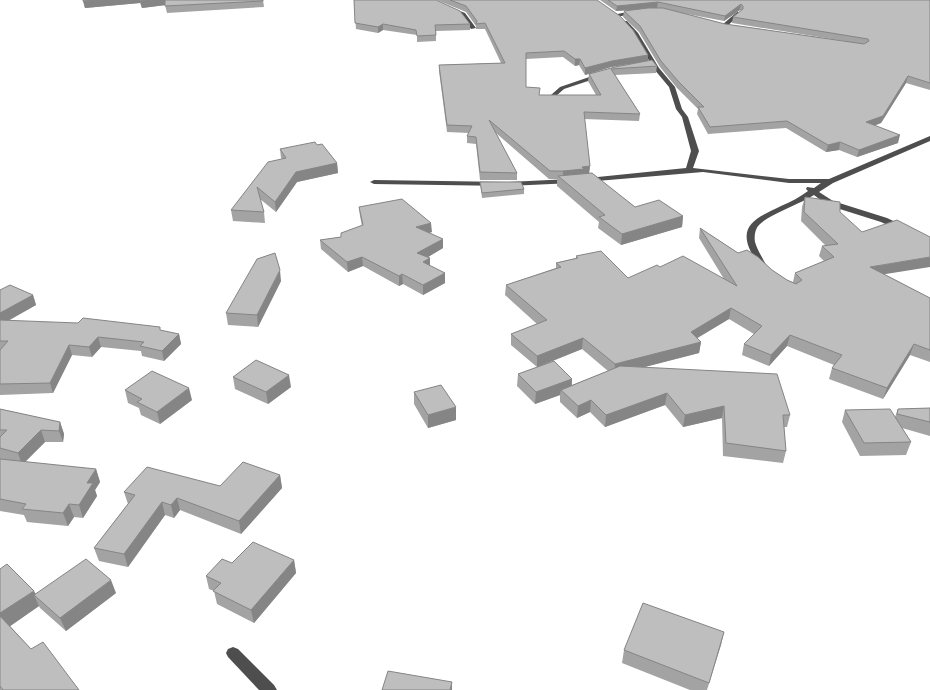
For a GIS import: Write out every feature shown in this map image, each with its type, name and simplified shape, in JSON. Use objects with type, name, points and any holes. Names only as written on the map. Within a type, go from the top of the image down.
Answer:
[{"type":"street","points":[[429,0],[463,14],[473,28]]},
{"type":"street","points":[[610,11],[636,34],[657,69],[672,87],[679,109],[685,117],[695,151],[689,170]]},
{"type":"street","points":[[616,15],[639,12]]},
{"type":"street","points":[[732,27],[721,25],[740,12]]},
{"type":"street","points":[[647,64],[654,63]]},
{"type":"street","points":[[554,95],[562,88],[606,73]]},
{"type":"street","points":[[770,274],[764,270],[751,243],[751,233],[755,224],[763,218],[792,206],[830,181],[930,138]]},
{"type":"street","points":[[374,182],[508,184],[563,182],[689,170],[703,170],[789,181],[830,181]]},
{"type":"street","points":[[789,181],[815,192],[830,203],[884,220],[910,233]]},
{"type":"street","points":[[233,652],[269,690]]},
{"type":"building","points":[[165,0],[263,0],[263,1],[165,6]]},
{"type":"building","points":[[354,0],[436,0],[460,11],[470,24],[435,25],[436,35],[417,36],[416,30],[383,24],[378,27],[355,23]]},
{"type":"building","points":[[450,0],[597,0],[620,16],[633,30],[648,55],[612,61],[585,68],[580,59],[575,59],[564,51],[526,53],[526,87],[540,88],[539,95],[601,95],[589,74],[615,67],[652,60],[657,66],[611,69],[640,114],[584,112],[590,166],[582,167],[584,169],[563,171],[550,171],[489,120],[517,173],[480,172],[476,137],[467,136],[472,126],[447,125],[439,65],[505,63],[485,23],[476,24],[477,21],[466,6]]},
{"type":"building","points":[[608,0],[930,0],[930,83],[908,76],[883,116],[866,122],[900,135],[859,150],[840,142],[828,145],[787,121],[710,127],[698,107],[704,107],[678,81],[661,61],[640,26],[624,11],[663,8],[725,24],[864,44],[869,41],[868,39],[733,17],[743,9],[741,4],[725,16],[658,2],[617,6]]},
{"type":"building","points":[[315,142],[317,145],[322,144],[337,163],[296,172],[275,202],[257,187],[264,212],[231,210],[268,162],[286,158],[280,149]]},
{"type":"building","points":[[592,173],[635,207],[659,200],[683,216],[622,234],[599,217],[605,215],[558,176]]},
{"type":"building","points":[[480,182],[521,182],[524,189],[482,193]]},
{"type":"building","points":[[805,197],[840,202],[840,212],[862,232],[897,220],[930,237],[930,257],[870,267],[930,298],[930,350],[914,344],[887,388],[832,368],[842,355],[790,335],[771,355],[744,344],[762,326],[731,308],[691,332],[701,342],[615,364],[583,338],[537,356],[511,334],[547,320],[506,285],[561,267],[556,263],[578,258],[576,256],[601,251],[628,278],[657,265],[660,267],[683,256],[737,286],[700,228],[738,253],[747,250],[758,257],[772,270],[796,284],[802,280],[795,273],[834,257],[822,246],[838,244],[804,212]]},
{"type":"building","points":[[402,199],[431,223],[416,227],[443,239],[417,253],[430,258],[423,262],[445,273],[423,285],[402,274],[399,276],[362,257],[347,262],[320,240],[341,237],[341,233],[363,225],[359,207]]},
{"type":"building","points":[[275,253],[280,270],[257,315],[226,313],[257,259]]},
{"type":"building","points":[[10,285],[33,295],[0,313],[0,290]]},
{"type":"building","points":[[83,318],[160,327],[160,330],[179,334],[162,351],[140,346],[144,342],[98,337],[89,347],[69,345],[50,383],[0,384],[0,350],[8,341],[0,341],[0,320],[78,323]]},
{"type":"building","points":[[256,360],[289,375],[266,392],[233,377]]},
{"type":"building","points":[[554,361],[572,379],[536,392],[518,374]]},
{"type":"building","points":[[620,366],[777,374],[790,415],[783,415],[786,451],[726,443],[724,406],[685,415],[667,393],[606,415],[591,400],[578,406],[561,390]]},
{"type":"building","points":[[152,371],[189,388],[157,412],[137,402],[142,399],[125,390]]},
{"type":"building","points":[[441,385],[456,407],[428,415],[414,392]]},
{"type":"building","points":[[930,408],[930,422],[897,414],[898,409]]},
{"type":"building","points":[[0,409],[60,422],[59,431],[41,430],[18,453],[0,448],[0,437],[7,430],[0,430]]},
{"type":"building","points":[[890,409],[911,442],[864,443],[845,410]]},
{"type":"building","points":[[0,459],[96,469],[87,483],[93,483],[79,505],[69,504],[63,513],[22,509],[26,504],[0,499]]},
{"type":"building","points":[[243,462],[280,475],[239,521],[177,498],[171,505],[162,502],[124,554],[94,548],[135,495],[124,492],[147,467],[220,486]]},
{"type":"building","points":[[253,542],[294,560],[251,610],[213,591],[221,583],[206,576],[222,559],[232,563]]},
{"type":"building","points":[[86,559],[111,580],[60,618],[34,595]]},
{"type":"building","points":[[7,564],[34,591],[0,613],[0,569]]},
{"type":"building","points":[[643,603],[724,632],[709,683],[624,650]]},
{"type":"building","points":[[0,616],[31,649],[43,642],[79,690],[3,690],[0,686]]},
{"type":"building","points":[[388,671],[452,682],[450,690],[382,690]]}]
